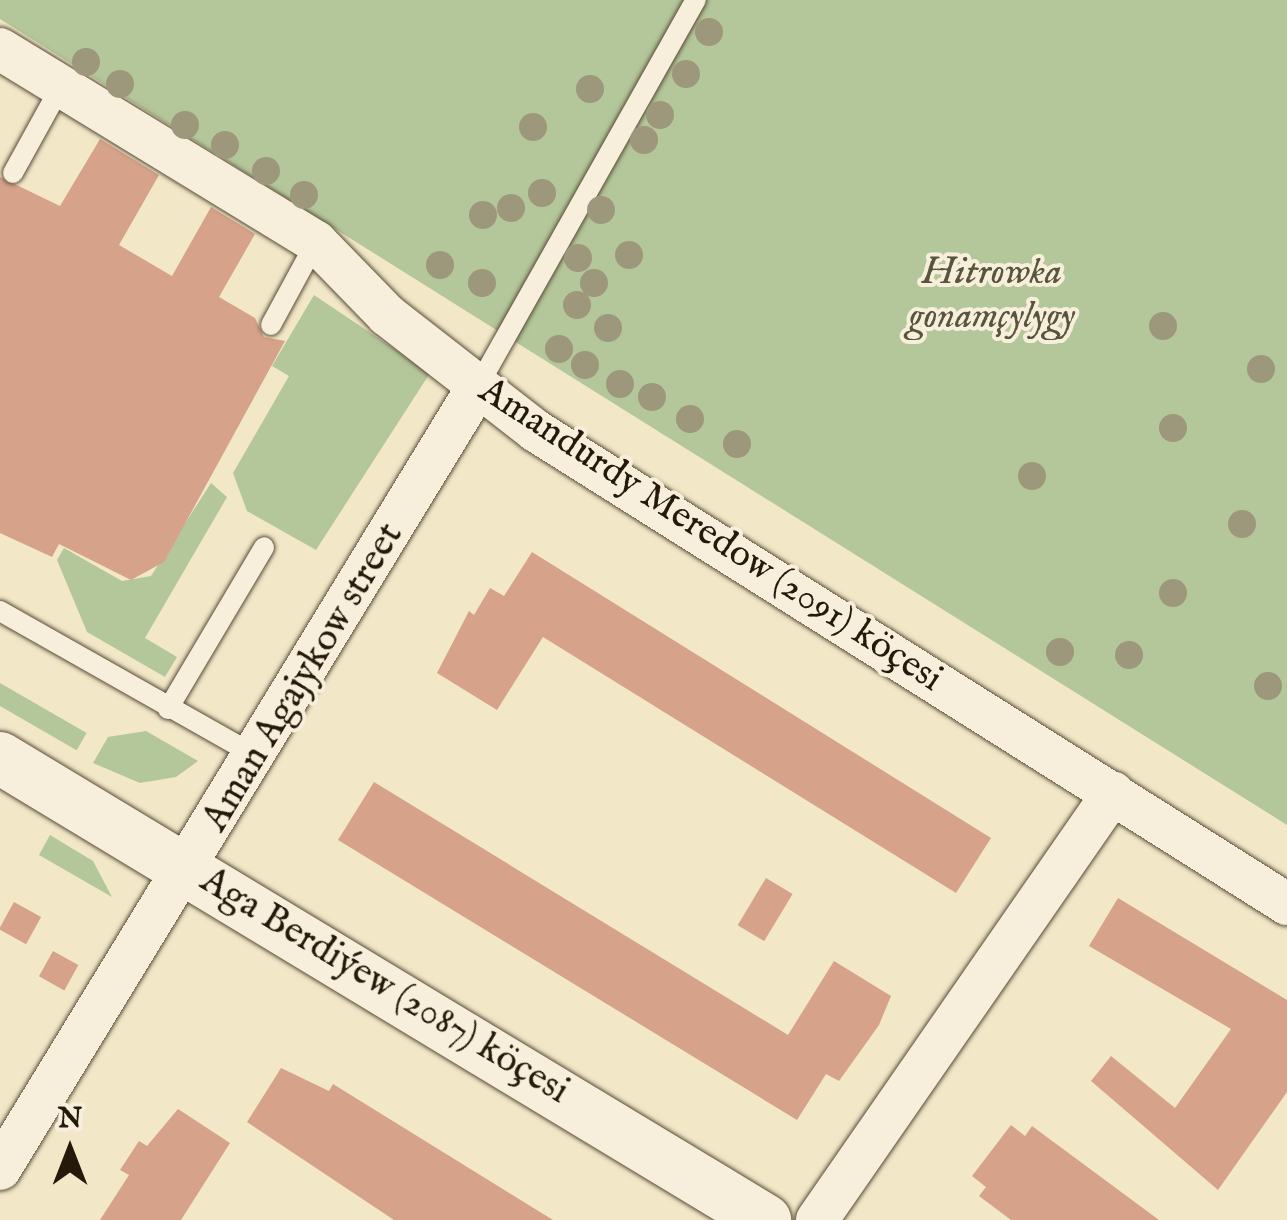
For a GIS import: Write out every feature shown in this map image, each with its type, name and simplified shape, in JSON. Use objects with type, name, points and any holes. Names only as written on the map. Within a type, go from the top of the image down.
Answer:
[{"type":"street","name":"Amandurdy Meredow (2091) köçesi","points":[[0,50],[316,242],[387,315],[477,388],[1287,904]]},
{"type":"street","name":"Aman Agajykow street","points":[[0,1169],[189,870],[477,388]]},
{"type":"street","name":"Aga Berdiýew (2087) köçesi","points":[[0,758],[765,1220]]},
{"type":"street","points":[[817,1220],[1113,792]]},
{"type":"lane","points":[[477,388],[696,0]]},
{"type":"lane","points":[[13,173],[61,86]]},
{"type":"lane","points":[[270,325],[316,242]]},
{"type":"lane","points":[[168,709],[264,547]]},
{"type":"lane","points":[[0,611],[258,757]]},
{"type":"green space","name":"Hitrowka gonamçylygy","points":[[0,0],[1287,0],[1287,825],[0,19]]},
{"type":"green space","points":[[314,295],[430,373],[316,550],[247,511],[233,473],[289,376],[272,366]]},
{"type":"green space","points":[[211,483],[227,497],[145,638],[177,657],[165,677],[87,632],[57,560],[64,548],[122,581],[151,576]]},
{"type":"green space","points":[[0,683],[87,733],[77,750],[0,706]]},
{"type":"green space","points":[[146,731],[198,761],[176,777],[140,783],[93,763],[108,737]]},
{"type":"green space","points":[[50,835],[93,861],[112,897],[39,855]]},
{"type":"building","points":[[100,139],[159,175],[119,245],[172,276],[211,207],[255,234],[219,297],[255,318],[264,337],[285,341],[164,562],[131,580],[59,544],[52,557],[0,533],[0,177],[60,206]]},
{"type":"building","points":[[532,552],[991,838],[956,893],[543,637],[497,710],[437,673],[469,611],[474,615],[490,588],[504,596]]},
{"type":"building","points":[[374,782],[788,1035],[834,961],[891,996],[879,1025],[839,1081],[826,1074],[797,1120],[338,840]]},
{"type":"building","points":[[766,878],[793,894],[764,941],[738,925]]},
{"type":"building","points":[[1118,898],[1287,1000],[1287,1092],[1218,1190],[1091,1081],[1111,1056],[1175,1108],[1231,1029],[1089,946]]},
{"type":"building","points":[[14,902],[41,917],[26,944],[0,930]]},
{"type":"building","points":[[53,951],[78,965],[64,990],[39,976]]},
{"type":"building","points":[[281,1068],[329,1091],[333,1084],[553,1220],[394,1220],[247,1122]]},
{"type":"building","points":[[178,1109],[230,1143],[181,1220],[100,1220],[129,1175],[120,1170],[139,1141],[147,1146]]},
{"type":"building","points":[[1011,1125],[1025,1136],[1032,1126],[1159,1220],[1011,1220],[979,1196],[986,1187],[972,1176]]}]
